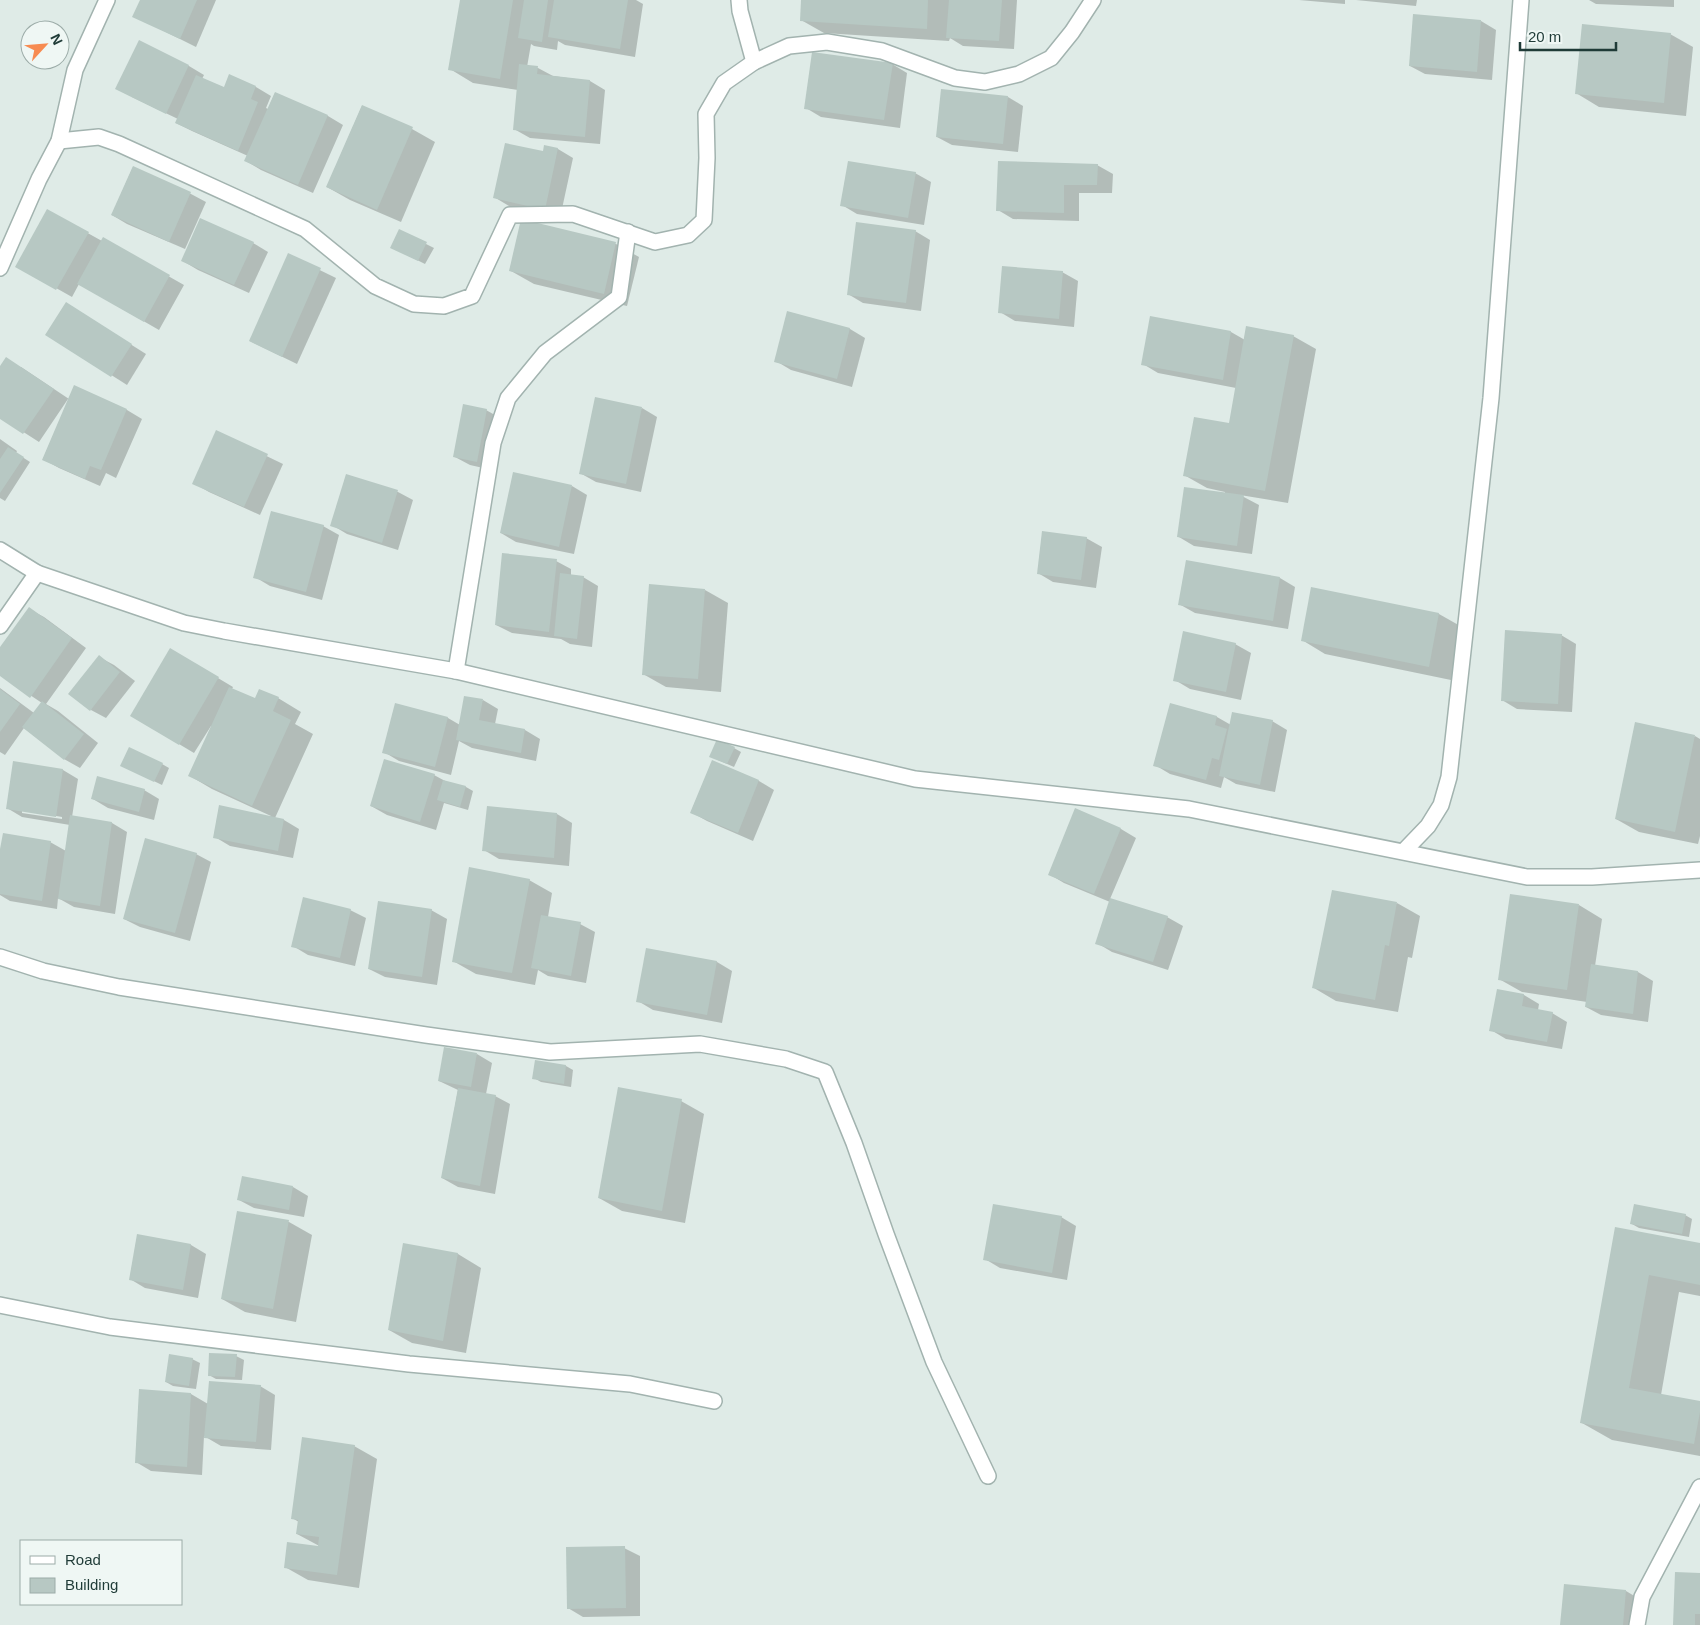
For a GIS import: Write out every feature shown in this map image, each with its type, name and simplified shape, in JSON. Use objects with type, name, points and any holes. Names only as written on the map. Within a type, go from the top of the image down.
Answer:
[{"type":"street","points":[[0,268],[39,179],[59,141],[75,70],[107,0]]},
{"type":"street","points":[[739,0],[740,11],[754,62]]},
{"type":"street","points":[[59,141],[99,138],[119,144],[305,229],[375,286],[414,304],[444,306],[472,296],[510,215],[573,214],[655,242],[688,235],[704,220],[706,114],[724,83],[754,62],[789,46],[827,42],[882,51],[955,78],[984,82],[1019,74],[1051,58],[1072,32],[1093,0]]},
{"type":"street","points":[[1404,851],[1428,826],[1441,805],[1449,777],[1491,398],[1521,0]]},
{"type":"street","points":[[456,671],[493,443],[508,398],[545,353],[619,297],[628,232]]},
{"type":"street","points":[[0,550],[37,573],[184,623],[456,671],[915,779],[1189,809],[1527,877],[1592,877],[1700,870]]},
{"type":"street","points":[[0,626],[37,573]]},
{"type":"street","points":[[0,957],[43,971],[119,987],[426,1035],[550,1052],[700,1044],[786,1059],[825,1072],[854,1142],[934,1362],[988,1476]]},
{"type":"street","points":[[0,1305],[110,1327],[409,1364],[630,1384],[714,1401]]},
{"type":"street","points":[[1637,1625],[1642,1597],[1700,1487]]},
{"type":"building","points":[[140,0],[197,0],[180,39],[132,17]]},
{"type":"building","points":[[460,0],[513,0],[500,79],[448,70]]},
{"type":"building","points":[[524,0],[548,0],[542,42],[518,38]]},
{"type":"building","points":[[554,0],[628,0],[620,49],[548,37]]},
{"type":"building","points":[[801,0],[928,0],[927,29],[800,21]]},
{"type":"building","points":[[949,0],[1002,0],[999,41],[946,38]]},
{"type":"building","points":[[1413,14],[1481,20],[1477,72],[1409,66]]},
{"type":"building","points":[[1582,24],[1671,33],[1664,103],[1575,94]]},
{"type":"building","points":[[139,40],[189,65],[166,114],[115,89]]},
{"type":"building","points":[[812,52],[893,63],[884,120],[804,109]]},
{"type":"building","points":[[519,64],[538,66],[537,74],[590,80],[585,137],[513,130]]},
{"type":"building","points":[[229,74],[256,86],[251,99],[258,102],[238,151],[175,123],[196,75],[224,87]]},
{"type":"building","points":[[941,89],[1008,96],[1003,144],[936,137]]},
{"type":"building","points":[[275,92],[328,115],[298,185],[244,161]]},
{"type":"building","points":[[362,105],[413,127],[377,210],[326,187]]},
{"type":"building","points":[[505,143],[543,151],[544,145],[558,148],[545,210],[493,198]]},
{"type":"building","points":[[848,161],[916,172],[908,218],[840,206]]},
{"type":"building","points":[[998,161],[1098,164],[1097,185],[1064,185],[1064,213],[996,211]]},
{"type":"building","points":[[133,166],[191,192],[169,242],[111,215]]},
{"type":"building","points":[[47,209],[89,232],[56,290],[15,267]]},
{"type":"building","points":[[200,218],[254,242],[234,285],[181,261]]},
{"type":"building","points":[[521,219],[616,242],[604,294],[509,271]]},
{"type":"building","points":[[856,222],[916,230],[906,303],[847,295]]},
{"type":"building","points":[[399,229],[427,242],[418,261],[390,248]]},
{"type":"building","points":[[103,237],[170,275],[144,322],[77,284]]},
{"type":"building","points":[[288,253],[321,268],[282,357],[249,341]]},
{"type":"building","points":[[1002,266],[1063,271],[1059,319],[998,313]]},
{"type":"building","points":[[66,302],[132,344],[111,377],[45,335]]},
{"type":"building","points":[[787,311],[850,328],[837,379],[774,362]]},
{"type":"building","points":[[1150,316],[1231,331],[1223,380],[1141,365]]},
{"type":"building","points":[[1246,326],[1294,335],[1265,491],[1183,476],[1194,417],[1229,423]]},
{"type":"building","points":[[6,357],[54,389],[23,434],[0,419],[0,366]]},
{"type":"building","points":[[74,385],[127,409],[101,470],[90,466],[85,479],[42,460]]},
{"type":"building","points":[[595,397],[642,407],[626,484],[579,474]]},
{"type":"building","points":[[463,404],[487,409],[477,462],[453,457]]},
{"type":"building","points":[[216,430],[268,454],[244,507],[192,484]]},
{"type":"building","points":[[8,447],[24,457],[0,493],[0,459]]},
{"type":"building","points":[[513,472],[572,485],[559,547],[500,533]]},
{"type":"building","points":[[346,474],[398,490],[382,543],[330,526]]},
{"type":"building","points":[[1184,487],[1244,495],[1237,546],[1177,537]]},
{"type":"building","points":[[271,511],[324,525],[306,592],[253,578]]},
{"type":"building","points":[[1042,531],[1087,537],[1081,580],[1037,574]]},
{"type":"building","points":[[502,553],[557,559],[549,632],[495,625]]},
{"type":"building","points":[[1186,560],[1280,577],[1273,621],[1178,605]]},
{"type":"building","points":[[560,573],[584,576],[577,639],[554,636]]},
{"type":"building","points":[[649,584],[705,589],[698,679],[642,675]]},
{"type":"building","points":[[1311,587],[1439,613],[1429,667],[1301,641]]},
{"type":"building","points":[[29,607],[72,638],[30,698],[0,676],[0,647]]},
{"type":"building","points":[[1505,630],[1562,634],[1558,704],[1501,701]]},
{"type":"building","points":[[1183,631],[1236,643],[1226,692],[1173,681]]},
{"type":"building","points":[[170,648],[219,677],[179,745],[130,716]]},
{"type":"building","points":[[99,655],[120,672],[90,711],[68,694]]},
{"type":"building","points":[[229,687],[255,698],[259,689],[279,697],[273,711],[291,720],[252,806],[188,776]]},
{"type":"building","points":[[0,689],[20,704],[0,732]]},
{"type":"building","points":[[464,696],[483,699],[479,720],[525,729],[521,753],[456,740]]},
{"type":"building","points":[[42,701],[84,734],[64,760],[22,727]]},
{"type":"building","points":[[395,703],[448,717],[435,767],[382,753]]},
{"type":"building","points":[[1170,703],[1217,716],[1215,725],[1227,729],[1219,760],[1212,758],[1206,780],[1153,766]]},
{"type":"building","points":[[1232,712],[1273,720],[1260,785],[1219,776]]},
{"type":"building","points":[[1635,722],[1695,735],[1675,832],[1615,819]]},
{"type":"building","points":[[717,739],[735,747],[727,764],[709,757]]},
{"type":"building","points":[[129,747],[163,763],[154,782],[120,766]]},
{"type":"building","points":[[384,759],[435,774],[420,822],[370,806]]},
{"type":"building","points":[[712,760],[759,780],[738,833],[690,813]]},
{"type":"building","points":[[13,761],[63,769],[56,817],[6,809]]},
{"type":"building","points":[[97,776],[145,789],[139,812],[91,799]]},
{"type":"building","points":[[443,780],[466,786],[460,807],[437,800]]},
{"type":"building","points":[[219,805],[284,819],[278,851],[213,838]]},
{"type":"building","points":[[487,806],[557,813],[554,858],[482,851]]},
{"type":"building","points":[[1075,808],[1121,828],[1094,894],[1048,875]]},
{"type":"building","points":[[70,815],[112,822],[100,906],[58,899]]},
{"type":"building","points":[[3,833],[51,841],[42,901],[0,894],[0,849]]},
{"type":"building","points":[[145,838],[197,853],[175,933],[123,919]]},
{"type":"building","points":[[469,867],[530,879],[512,973],[452,962]]},
{"type":"building","points":[[1332,890],[1397,902],[1389,946],[1385,945],[1375,1000],[1312,988]]},
{"type":"building","points":[[1510,894],[1579,904],[1567,990],[1498,980]]},
{"type":"building","points":[[303,897],[351,909],[340,958],[291,947]]},
{"type":"building","points":[[1110,898],[1168,916],[1153,962],[1095,944]]},
{"type":"building","points":[[378,901],[432,909],[422,977],[368,969]]},
{"type":"building","points":[[541,915],[581,922],[571,976],[531,968]]},
{"type":"building","points":[[646,948],[717,961],[707,1015],[636,1002]]},
{"type":"building","points":[[1591,964],[1638,971],[1633,1014],[1585,1007]]},
{"type":"building","points":[[1497,989],[1524,994],[1522,1006],[1553,1012],[1547,1042],[1489,1031]]},
{"type":"building","points":[[444,1047],[477,1053],[471,1087],[438,1081]]},
{"type":"building","points":[[535,1060],[566,1065],[564,1084],[532,1079]]},
{"type":"building","points":[[618,1087],[682,1099],[662,1211],[598,1198]]},
{"type":"building","points":[[458,1088],[496,1095],[480,1186],[441,1178]]},
{"type":"building","points":[[242,1176],[293,1186],[289,1210],[237,1200]]},
{"type":"building","points":[[993,1204],[1062,1216],[1052,1273],[983,1260]]},
{"type":"building","points":[[1634,1204],[1686,1214],[1682,1234],[1630,1224]]},
{"type":"building","points":[[237,1211],[289,1220],[273,1309],[221,1299]]},
{"type":"building","points":[[1615,1227],[1700,1243],[1700,1285],[1649,1275],[1629,1388],[1700,1401],[1700,1412],[1694,1444],[1580,1423]]},
{"type":"building","points":[[137,1234],[191,1244],[183,1290],[129,1280]]},
{"type":"building","points":[[403,1243],[458,1253],[443,1341],[388,1330]]},
{"type":"building","points":[[209,1353],[237,1354],[235,1377],[208,1376]]},
{"type":"building","points":[[169,1354],[193,1358],[189,1386],[165,1382]]},
{"type":"building","points":[[209,1381],[261,1385],[256,1442],[204,1438]]},
{"type":"building","points":[[139,1389],[191,1393],[187,1467],[135,1463]]},
{"type":"building","points":[[302,1437],[355,1445],[337,1575],[284,1568],[287,1542],[318,1546],[319,1537],[296,1534],[298,1520],[291,1519]]},
{"type":"building","points":[[625,1546],[626,1608],[567,1609],[566,1547]]},
{"type":"building","points":[[1675,1572],[1700,1573],[1700,1614],[1695,1614],[1695,1625],[1673,1625]]},
{"type":"building","points":[[1564,1584],[1626,1590],[1623,1625],[1560,1625]]}]
